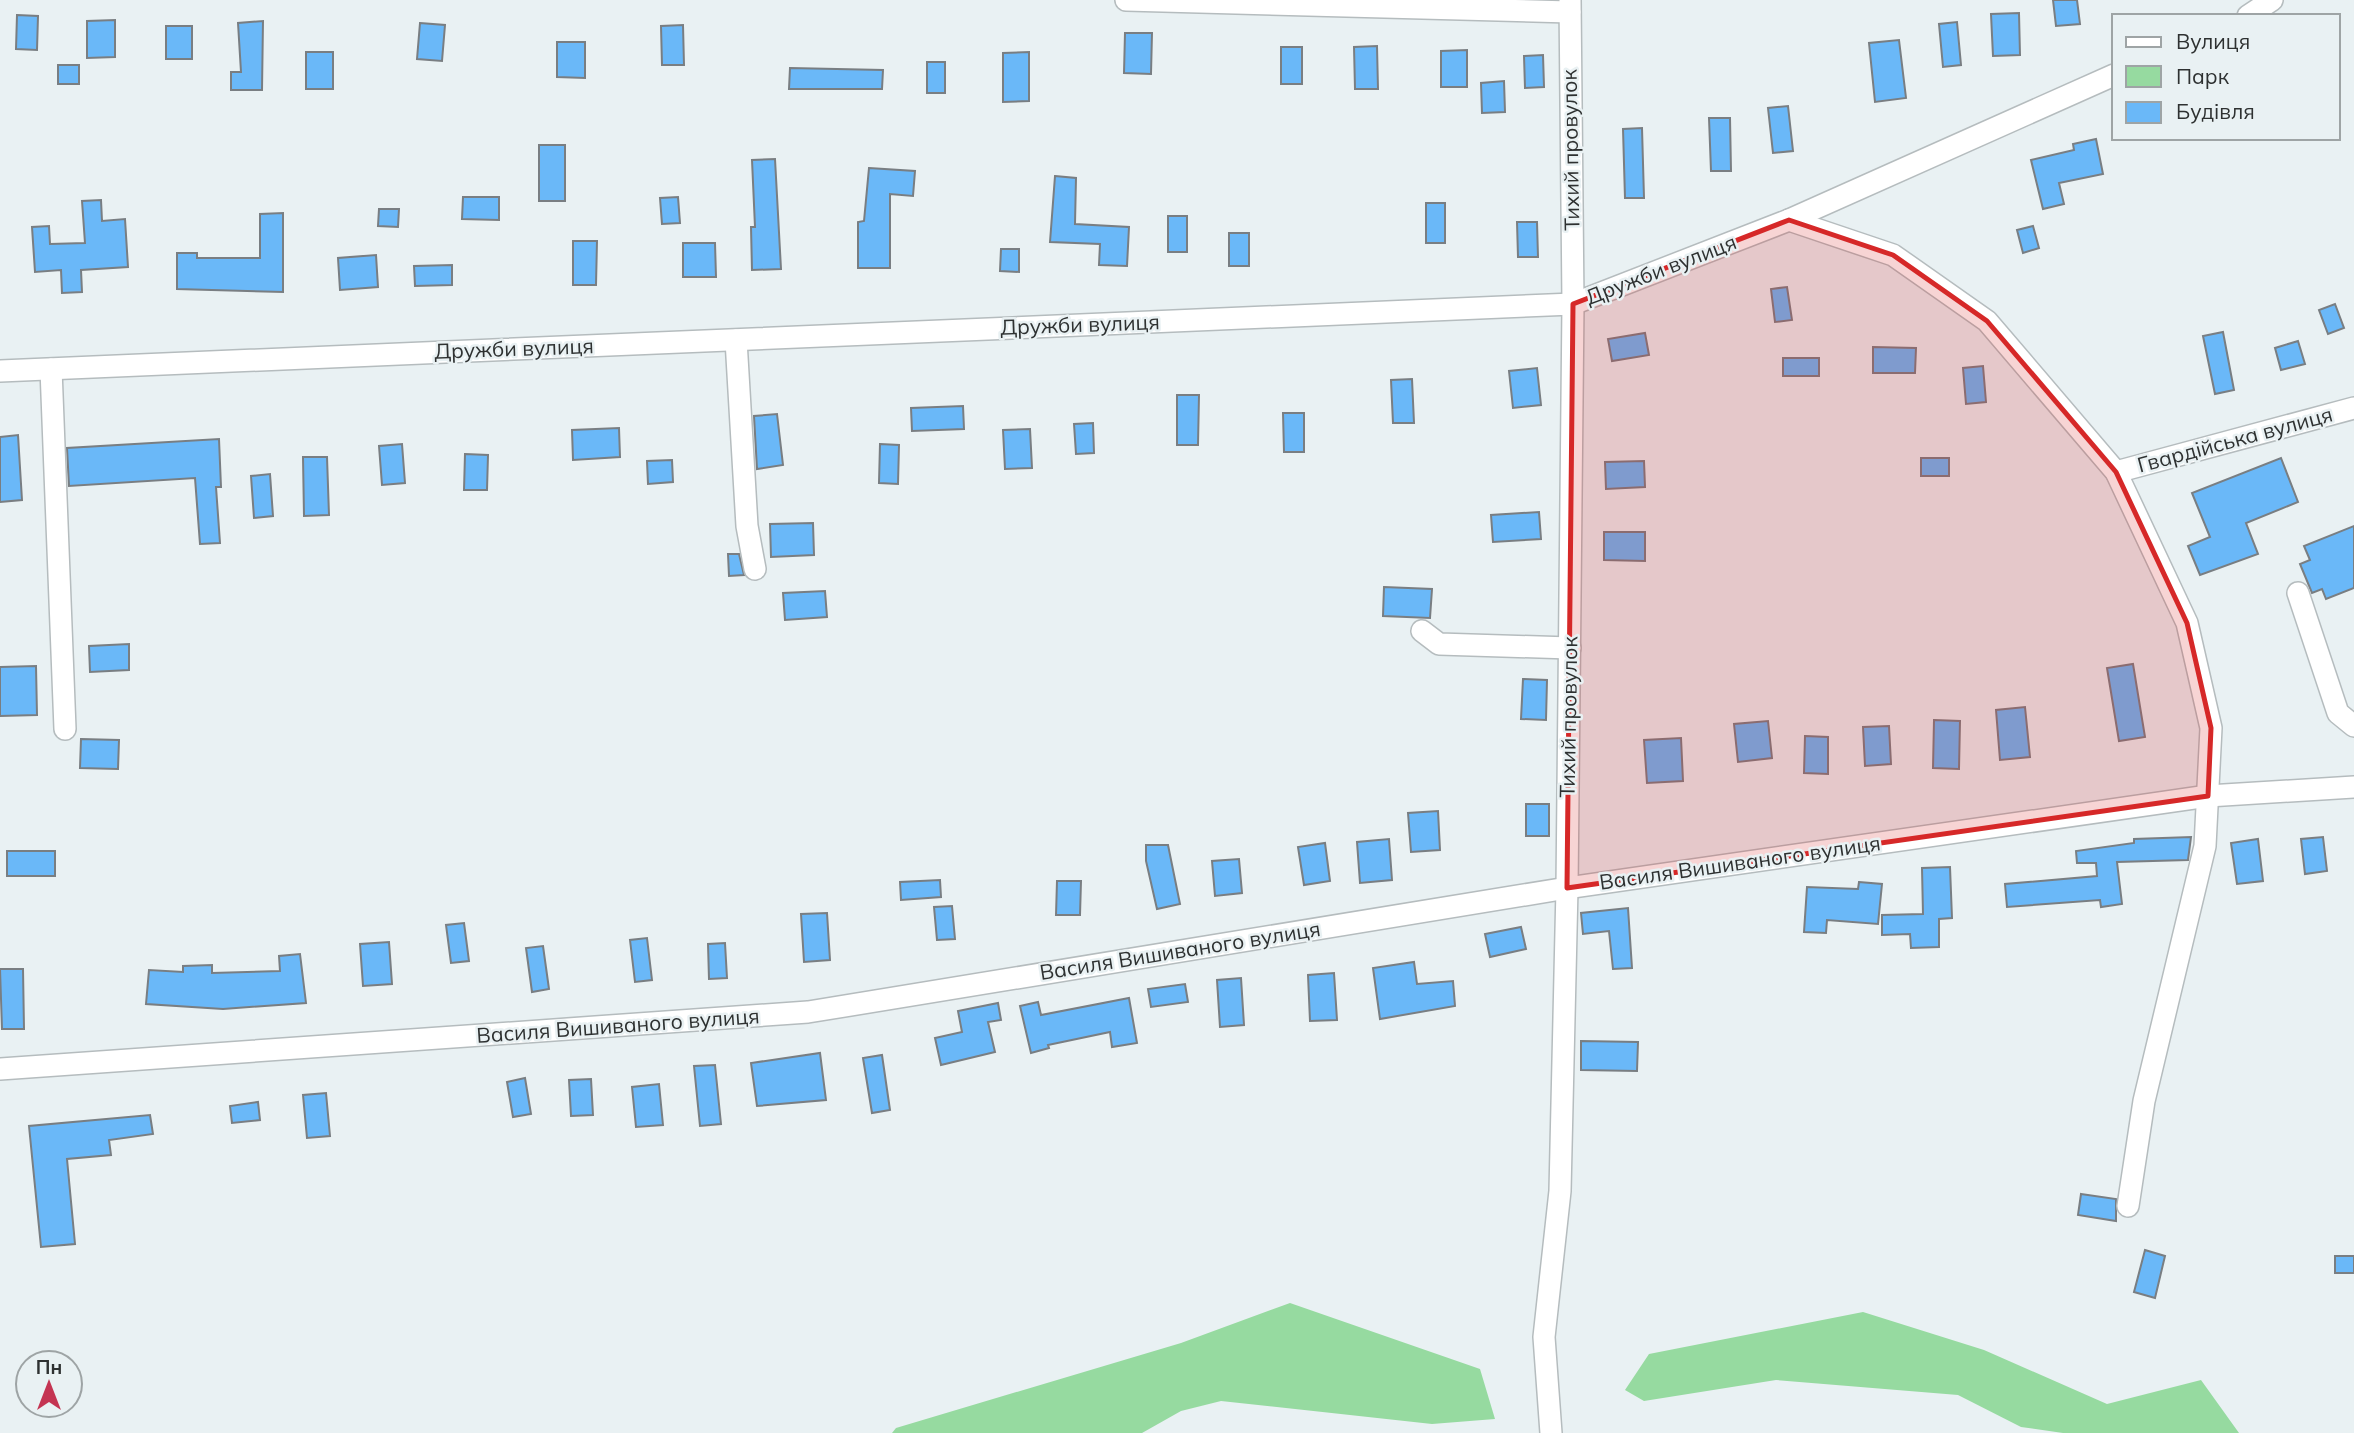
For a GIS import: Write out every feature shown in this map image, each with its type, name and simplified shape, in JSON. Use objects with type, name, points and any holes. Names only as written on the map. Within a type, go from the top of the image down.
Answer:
[{"type":"street","points":[[1126,0],[1570,6]]},
{"type":"street","points":[[2251,14],[2272,0]]},
{"type":"street","name":"Тихий провулок","points":[[1551,1433],[1544,1337],[1560,1191],[1567,888],[1573,304],[1570,6]]},
{"type":"street","name":"Дружби вулиця","points":[[0,371],[1573,304],[1789,220],[2112,76]]},
{"type":"street","points":[[1789,220],[1893,255],[1987,321],[2116,472],[2187,623],[2211,728],[2205,846],[2144,1101],[2128,1206]]},
{"type":"street","points":[[736,340],[747,526],[755,569]]},
{"type":"street","points":[[51,369],[65,729]]},
{"type":"street","name":"Гвардійська вулиця","points":[[2116,472],[2354,408]]},
{"type":"street","points":[[2298,593],[2338,713],[2354,726]]},
{"type":"street","points":[[1422,631],[1439,644],[1570,648]]},
{"type":"street","name":"Василя Вишиваного вулиця","points":[[0,1069],[808,1012],[1567,888],[2208,796],[2354,786]]},
{"type":"highlighted area","points":[[1789,220],[1893,255],[1987,321],[2116,472],[2187,623],[2211,728],[2208,796],[1567,888],[1573,304]]},
{"type":"green space","points":[[1290,1303],[1480,1369],[1495,1419],[1432,1424],[1221,1401],[1181,1411],[1142,1433],[892,1433],[896,1428],[1181,1343]]},
{"type":"green space","points":[[1863,1312],[1984,1350],[2107,1404],[2201,1380],[2239,1433],[2063,1433],[2021,1427],[1958,1395],[1776,1380],[1644,1401],[1625,1390],[1649,1354]]},
{"type":"building","points":[[2053,0],[2077,0],[2080,24],[2056,26]]},
{"type":"building","points":[[2019,13],[2020,55],[1993,56],[1991,14]]},
{"type":"building","points":[[17,15],[38,16],[37,50],[16,49]]},
{"type":"building","points":[[115,20],[115,57],[87,58],[87,21]]},
{"type":"building","points":[[263,21],[262,90],[231,90],[231,72],[241,72],[238,23]]},
{"type":"building","points":[[1957,22],[1961,65],[1943,67],[1939,24]]},
{"type":"building","points":[[420,23],[445,25],[442,61],[417,59]]},
{"type":"building","points":[[683,25],[684,65],[662,65],[661,26]]},
{"type":"building","points":[[166,26],[192,26],[192,59],[166,59]]},
{"type":"building","points":[[1125,33],[1152,33],[1151,74],[1124,73]]},
{"type":"building","points":[[1899,40],[1906,98],[1875,102],[1869,43]]},
{"type":"building","points":[[557,42],[585,42],[585,78],[557,77]]},
{"type":"building","points":[[1377,46],[1378,89],[1355,89],[1354,47]]},
{"type":"building","points":[[1281,47],[1302,47],[1302,84],[1281,84]]},
{"type":"building","points":[[1467,50],[1467,87],[1441,87],[1441,51]]},
{"type":"building","points":[[306,52],[333,52],[333,89],[306,89]]},
{"type":"building","points":[[1029,52],[1029,101],[1003,102],[1003,53]]},
{"type":"building","points":[[1543,55],[1544,87],[1525,88],[1524,56]]},
{"type":"building","points":[[927,62],[945,62],[945,93],[927,93]]},
{"type":"building","points":[[58,65],[79,65],[79,84],[58,84]]},
{"type":"building","points":[[790,68],[883,70],[882,89],[789,89]]},
{"type":"building","points":[[1504,81],[1505,112],[1482,113],[1481,83]]},
{"type":"building","points":[[1788,106],[1793,151],[1773,153],[1768,108]]},
{"type":"building","points":[[1709,118],[1730,118],[1731,171],[1711,171]]},
{"type":"building","points":[[1642,128],[1644,198],[1625,198],[1623,129]]},
{"type":"building","points":[[2096,139],[2103,174],[2059,183],[2064,204],[2043,209],[2031,160],[2074,150],[2073,144]]},
{"type":"building","points":[[539,145],[565,145],[565,201],[539,201]]},
{"type":"building","points":[[775,159],[781,269],[752,270],[751,227],[755,227],[752,160]]},
{"type":"building","points":[[869,168],[915,171],[913,196],[890,194],[890,268],[858,268],[858,222],[864,221]]},
{"type":"building","points":[[1055,176],[1076,178],[1075,224],[1129,227],[1127,266],[1099,265],[1100,244],[1050,242]]},
{"type":"building","points":[[463,197],[499,197],[499,220],[462,219]]},
{"type":"building","points":[[678,197],[680,223],[662,224],[660,198]]},
{"type":"building","points":[[101,200],[102,221],[125,219],[128,267],[81,270],[82,292],[62,293],[61,270],[35,272],[32,227],[49,226],[50,244],[85,243],[82,201]]},
{"type":"building","points":[[1426,203],[1445,203],[1445,243],[1426,243]]},
{"type":"building","points":[[379,209],[399,209],[398,227],[378,226]]},
{"type":"building","points":[[283,213],[283,292],[177,289],[177,253],[197,253],[197,258],[260,258],[260,214]]},
{"type":"building","points":[[1168,216],[1187,216],[1187,252],[1168,252]]},
{"type":"building","points":[[1517,222],[1537,222],[1538,257],[1518,257]]},
{"type":"building","points":[[2033,226],[2039,248],[2023,253],[2017,230]]},
{"type":"building","points":[[1229,233],[1249,233],[1249,266],[1229,266]]},
{"type":"building","points":[[573,241],[597,241],[596,285],[573,285]]},
{"type":"building","points":[[683,243],[715,243],[716,277],[683,277]]},
{"type":"building","points":[[1001,249],[1019,249],[1019,272],[1000,271]]},
{"type":"building","points":[[376,255],[378,287],[340,290],[338,258]]},
{"type":"building","points":[[452,265],[452,285],[415,286],[414,266]]},
{"type":"building","points":[[1787,287],[1792,320],[1775,322],[1771,289]]},
{"type":"building","points":[[2335,304],[2344,328],[2328,334],[2319,310]]},
{"type":"building","points":[[2223,332],[2234,390],[2215,394],[2203,336]]},
{"type":"building","points":[[1645,333],[1649,355],[1612,361],[1608,339]]},
{"type":"building","points":[[2298,341],[2305,364],[2281,370],[2275,348]]},
{"type":"building","points":[[1873,347],[1916,348],[1915,373],[1873,373]]},
{"type":"building","points":[[1783,358],[1819,358],[1819,376],[1783,376]]},
{"type":"building","points":[[1983,366],[1986,402],[1966,404],[1963,368]]},
{"type":"building","points":[[1537,368],[1541,405],[1513,408],[1509,371]]},
{"type":"building","points":[[1412,379],[1414,423],[1393,423],[1391,380]]},
{"type":"building","points":[[1177,395],[1199,395],[1198,445],[1177,445]]},
{"type":"building","points":[[963,406],[964,429],[912,431],[911,408]]},
{"type":"building","points":[[1283,413],[1304,413],[1304,452],[1284,452]]},
{"type":"building","points":[[777,414],[783,465],[757,469],[754,416]]},
{"type":"building","points":[[1093,423],[1094,453],[1076,454],[1074,424]]},
{"type":"building","points":[[619,428],[620,457],[573,460],[572,430]]},
{"type":"building","points":[[1030,429],[1032,468],[1005,469],[1003,430]]},
{"type":"building","points":[[18,435],[22,500],[0,502],[0,437]]},
{"type":"building","points":[[219,439],[221,487],[216,487],[220,543],[200,544],[195,478],[69,486],[67,448]]},
{"type":"building","points":[[402,444],[405,483],[382,485],[379,446]]},
{"type":"building","points":[[880,444],[899,445],[898,484],[879,483]]},
{"type":"building","points":[[465,454],[488,455],[487,490],[464,490]]},
{"type":"building","points":[[303,457],[327,457],[329,515],[304,516]]},
{"type":"building","points":[[1921,458],[1949,458],[1949,476],[1921,476]]},
{"type":"building","points":[[2281,458],[2298,502],[2246,523],[2258,554],[2200,575],[2188,546],[2210,537],[2192,493]]},
{"type":"building","points":[[672,460],[673,482],[648,484],[647,461]]},
{"type":"building","points":[[1644,461],[1645,487],[1606,489],[1605,462]]},
{"type":"building","points":[[270,474],[273,516],[254,518],[251,476]]},
{"type":"building","points":[[1539,512],[1541,539],[1493,542],[1491,515]]},
{"type":"building","points":[[813,523],[814,555],[771,557],[770,524]]},
{"type":"building","points":[[2354,526],[2354,588],[2326,599],[2322,589],[2312,593],[2300,564],[2310,560],[2304,546]]},
{"type":"building","points":[[1604,532],[1645,532],[1645,561],[1604,560]]},
{"type":"building","points":[[728,554],[739,554],[744,575],[729,576]]},
{"type":"building","points":[[1384,587],[1432,589],[1430,618],[1383,616]]},
{"type":"building","points":[[825,591],[827,617],[785,620],[783,593]]},
{"type":"building","points":[[129,644],[129,670],[90,672],[89,646]]},
{"type":"building","points":[[2133,664],[2145,737],[2119,741],[2107,668]]},
{"type":"building","points":[[36,666],[37,715],[0,716],[0,667]]},
{"type":"building","points":[[1523,679],[1547,680],[1546,720],[1521,719]]},
{"type":"building","points":[[2025,707],[2030,757],[2000,760],[1996,710]]},
{"type":"building","points":[[1934,720],[1960,721],[1959,769],[1933,768]]},
{"type":"building","points":[[1768,721],[1772,758],[1738,762],[1734,724]]},
{"type":"building","points":[[1889,726],[1891,764],[1865,766],[1863,727]]},
{"type":"building","points":[[1805,736],[1828,737],[1828,774],[1804,773]]},
{"type":"building","points":[[1681,738],[1683,781],[1647,783],[1644,740]]},
{"type":"building","points":[[81,739],[119,740],[118,769],[80,768]]},
{"type":"building","points":[[1526,804],[1549,804],[1549,836],[1526,836]]},
{"type":"building","points":[[1438,811],[1440,850],[1411,852],[1408,813]]},
{"type":"building","points":[[2191,837],[2188,860],[2117,862],[2122,904],[2101,907],[2100,900],[2007,907],[2005,884],[2097,876],[2096,863],[2077,863],[2076,851],[2134,843],[2134,839]]},
{"type":"building","points":[[2323,837],[2327,871],[2305,874],[2301,839]]},
{"type":"building","points":[[1389,839],[1392,880],[1360,883],[1357,842]]},
{"type":"building","points":[[2258,839],[2263,881],[2237,884],[2231,843]]},
{"type":"building","points":[[1325,843],[1330,881],[1304,885],[1298,847]]},
{"type":"building","points":[[1146,845],[1168,845],[1180,904],[1157,909],[1146,861]]},
{"type":"building","points":[[7,851],[55,851],[55,876],[7,876]]},
{"type":"building","points":[[1239,859],[1242,893],[1215,896],[1212,861]]},
{"type":"building","points":[[1950,867],[1952,918],[1939,919],[1939,947],[1911,948],[1910,934],[1882,935],[1882,915],[1923,914],[1922,868]]},
{"type":"building","points":[[940,880],[941,897],[901,900],[900,882]]},
{"type":"building","points":[[1057,881],[1081,881],[1080,915],[1056,915]]},
{"type":"building","points":[[1859,882],[1882,884],[1878,924],[1827,920],[1826,933],[1804,932],[1807,887],[1858,889]]},
{"type":"building","points":[[952,906],[955,939],[937,940],[934,907]]},
{"type":"building","points":[[1628,908],[1632,968],[1613,969],[1609,931],[1583,934],[1581,913]]},
{"type":"building","points":[[827,913],[830,960],[804,962],[801,914]]},
{"type":"building","points":[[464,923],[469,961],[451,963],[446,925]]},
{"type":"building","points":[[1521,927],[1526,949],[1490,957],[1485,934]]},
{"type":"building","points":[[647,938],[652,980],[635,982],[630,940]]},
{"type":"building","points":[[389,942],[392,984],[363,986],[360,944]]},
{"type":"building","points":[[725,943],[727,978],[709,979],[708,944]]},
{"type":"building","points":[[543,946],[549,989],[532,992],[526,948]]},
{"type":"building","points":[[300,954],[306,1003],[223,1009],[146,1004],[149,970],[183,972],[183,966],[212,965],[212,973],[280,971],[279,956]]},
{"type":"building","points":[[1414,962],[1417,984],[1453,981],[1455,1006],[1380,1019],[1373,968]]},
{"type":"building","points":[[0,969],[23,969],[24,1029],[2,1029]]},
{"type":"building","points":[[1334,973],[1337,1020],[1310,1021],[1308,975]]},
{"type":"building","points":[[1241,978],[1244,1025],[1220,1027],[1217,980]]},
{"type":"building","points":[[1185,984],[1188,1002],[1151,1007],[1148,989]]},
{"type":"building","points":[[1129,998],[1137,1043],[1112,1047],[1110,1032],[1048,1045],[1049,1048],[1031,1053],[1020,1006],[1038,1002],[1041,1015]]},
{"type":"building","points":[[998,1003],[1001,1020],[988,1022],[995,1052],[941,1065],[935,1038],[962,1032],[958,1011]]},
{"type":"building","points":[[1581,1041],[1638,1042],[1637,1071],[1581,1070]]},
{"type":"building","points":[[820,1053],[826,1100],[757,1106],[751,1063]]},
{"type":"building","points":[[882,1055],[890,1110],[872,1113],[863,1058]]},
{"type":"building","points":[[715,1065],[721,1124],[700,1126],[694,1066]]},
{"type":"building","points":[[525,1078],[531,1114],[513,1117],[507,1082]]},
{"type":"building","points":[[591,1079],[593,1115],[571,1116],[569,1080]]},
{"type":"building","points":[[659,1084],[663,1125],[636,1127],[632,1087]]},
{"type":"building","points":[[326,1093],[330,1136],[307,1138],[303,1095]]},
{"type":"building","points":[[258,1102],[260,1120],[232,1123],[230,1106]]},
{"type":"building","points":[[150,1115],[153,1134],[109,1140],[111,1155],[67,1159],[75,1244],[41,1247],[29,1126]]},
{"type":"building","points":[[2081,1194],[2116,1199],[2116,1221],[2078,1215]]},
{"type":"building","points":[[2145,1250],[2165,1256],[2155,1298],[2134,1292]]},
{"type":"building","points":[[2335,1256],[2354,1256],[2354,1273],[2335,1273]]}]
